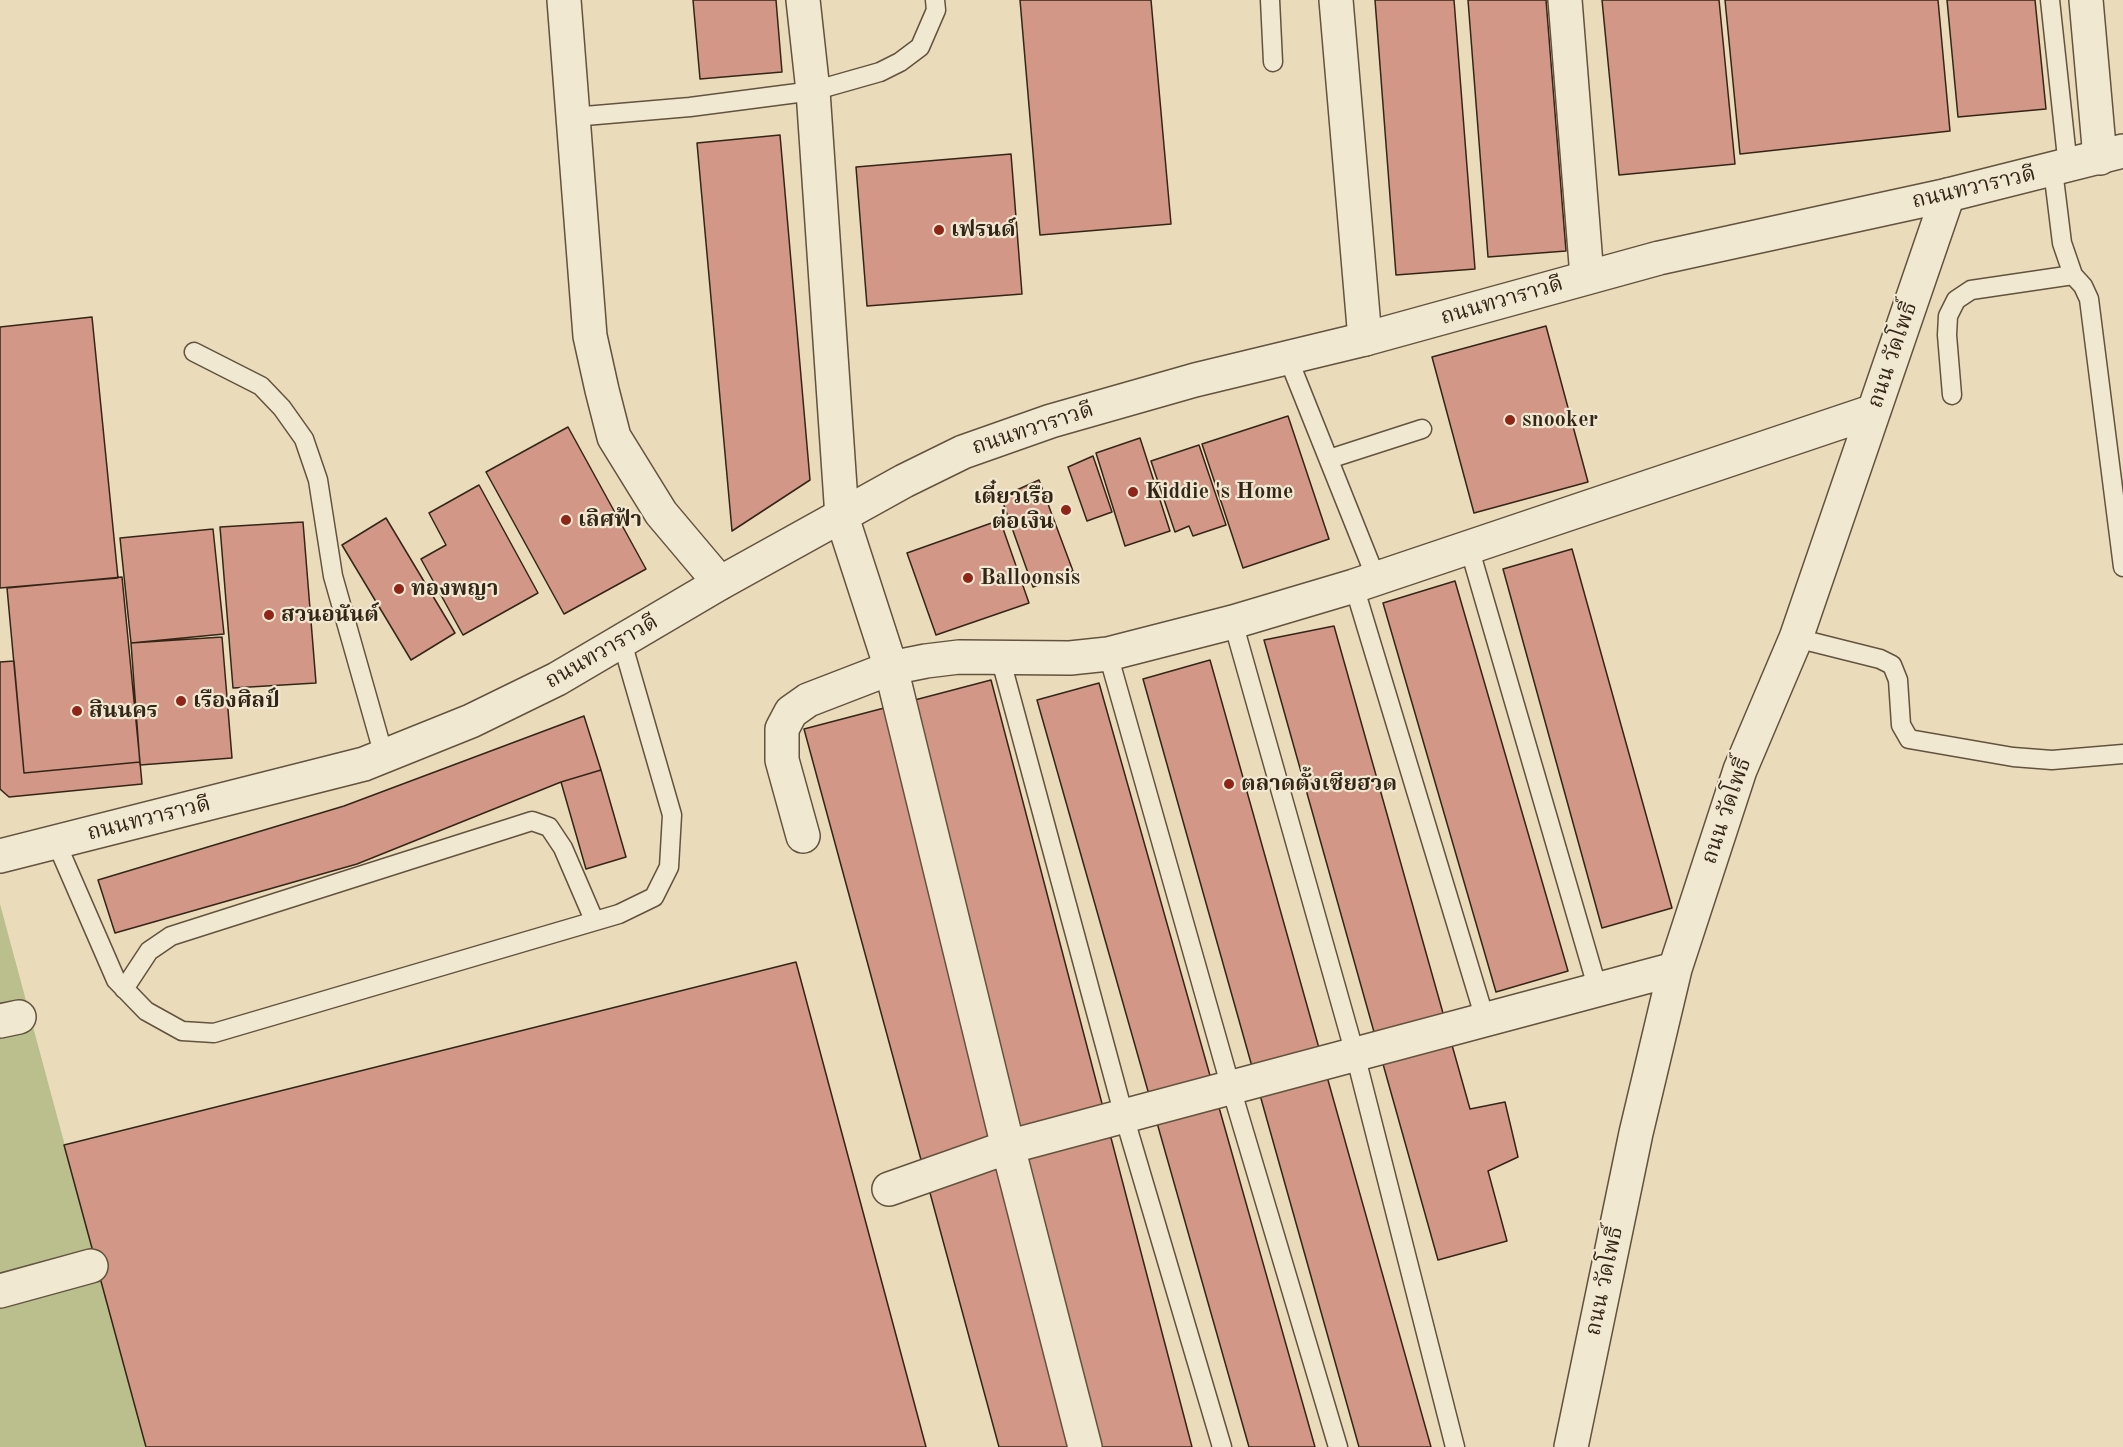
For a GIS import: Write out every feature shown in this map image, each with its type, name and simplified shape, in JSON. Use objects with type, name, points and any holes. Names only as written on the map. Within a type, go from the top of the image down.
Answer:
[{"type":"street","points":[[564,0],[590,336],[614,437],[661,513],[720,583]]},
{"type":"street","points":[[802,0],[813,91],[842,517],[891,668],[1008,1147],[1085,1447]]},
{"type":"street","points":[[1336,0],[1365,339]]},
{"type":"street","points":[[1565,0],[1587,277]]},
{"type":"street","points":[[2086,0],[2111,154]]},
{"type":"street","name":"ถนนทวาราวดี","points":[[0,856],[384,756],[471,721],[557,680],[720,583],[904,481],[963,452],[1051,421],[1195,380],[1365,339],[1659,258],[1948,195],[2111,154]]},
{"type":"street","name":"ถนน วัดโพธิ์","points":[[1571,1447],[1636,1133],[1675,969],[1740,770],[1796,638],[1948,195]]},
{"type":"street","points":[[803,836],[782,760],[782,729],[791,712],[808,700],[891,668],[959,657],[1040,659],[1108,654],[1233,622],[1365,582],[1874,411]]},
{"type":"street","points":[[890,1190],[1008,1147],[1675,969]]},
{"type":"street","points":[[0,1291],[91,1266]]},
{"type":"lane","points":[[573,117],[690,107],[813,91],[880,72],[900,62],[921,47],[936,10],[935,0]]},
{"type":"lane","points":[[1270,0],[1273,62]]},
{"type":"lane","points":[[2050,0],[2061,168],[2062,243],[2073,275],[2089,298],[2095,330],[2123,567]]},
{"type":"lane","points":[[1952,395],[1947,335],[1948,316],[1956,300],[1971,290],[2073,275]]},
{"type":"lane","points":[[194,352],[261,386],[282,408],[304,439],[318,480],[333,576],[384,756]]},
{"type":"lane","points":[[1288,358],[1329,459],[1485,1019]]},
{"type":"lane","points":[[1329,459],[1422,429]]},
{"type":"lane","points":[[1469,547],[1598,990]]},
{"type":"lane","points":[[1233,622],[1355,1054],[1455,1447]]},
{"type":"lane","points":[[1796,638],[1880,659],[1892,665],[1898,680],[1901,725],[1909,739],[2013,757],[2052,760],[2123,754]]},
{"type":"lane","points":[[56,842],[116,980],[146,1011],[182,1032],[214,1033],[619,914],[654,897],[669,867],[672,815],[622,642]]},
{"type":"lane","points":[[1108,654],[1231,1088],[1338,1447]]},
{"type":"lane","points":[[1000,657],[1124,1116],[1222,1447]]},
{"type":"lane","points":[[124,988],[149,951],[171,936],[532,821],[549,826],[562,848],[594,920]]},
{"type":"green space","points":[[0,904],[146,1447],[0,1447]]},
{"type":"building","points":[[693,0],[776,0],[782,72],[700,79]]},
{"type":"building","points":[[1020,0],[1151,0],[1171,224],[1040,235]]},
{"type":"building","points":[[1375,0],[1454,0],[1475,269],[1396,275]]},
{"type":"building","points":[[1468,0],[1546,0],[1566,251],[1488,257]]},
{"type":"building","points":[[1602,0],[1719,0],[1735,164],[1619,175]]},
{"type":"building","points":[[1725,0],[1938,0],[1950,131],[1740,154]]},
{"type":"building","points":[[1947,0],[2035,0],[2046,109],[1958,117]]},
{"type":"building","points":[[780,135],[810,480],[732,531],[697,143]]},
{"type":"building","name":"เฟรนด์","points":[[1011,154],[1022,294],[867,306],[856,167]]},
{"type":"building","points":[[92,317],[118,578],[0,588],[0,327]]},
{"type":"building","name":"snooker","points":[[1546,326],[1588,482],[1474,513],[1432,357]]},
{"type":"building","points":[[1288,416],[1329,539],[1243,568],[1202,444]]},
{"type":"building","name":"เลิศฟ้า","points":[[568,427],[646,569],[564,614],[486,472]]},
{"type":"building","name":"Kiddie 's Home","points":[[1140,438],[1170,531],[1125,546],[1096,453]]},
{"type":"building","points":[[1199,445],[1226,525],[1193,536],[1189,526],[1175,532],[1151,461]]},
{"type":"building","points":[[1093,456],[1112,512],[1087,521],[1068,467]]},
{"type":"building","points":[[1039,480],[1073,571],[1033,587],[1001,497]]},
{"type":"building","points":[[479,485],[538,593],[463,635],[421,559],[446,545],[429,513]]},
{"type":"building","name":"ทองพญา","points":[[386,518],[455,633],[411,660],[342,545]]},
{"type":"building","name":"Balloonsis","points":[[1000,520],[1029,603],[936,635],[907,553]]},
{"type":"building","name":"สวนอนันต์","points":[[303,522],[316,683],[233,688],[220,527]]},
{"type":"building","points":[[213,529],[224,634],[131,643],[120,538]]},
{"type":"building","points":[[1572,549],[1672,908],[1602,928],[1503,569]]},
{"type":"building","name":"สินนคร","points":[[122,577],[140,762],[24,773],[7,588]]},
{"type":"building","points":[[1455,581],[1568,971],[1496,992],[1383,603]]},
{"type":"building","points":[[1334,626],[1470,1109],[1505,1102],[1518,1157],[1488,1171],[1507,1241],[1438,1260],[1264,640]]},
{"type":"building","name":"เรืองศิลป์","points":[[222,637],[232,758],[140,765],[131,643]]},
{"type":"building","points":[[1210,660],[1431,1447],[1359,1447],[1143,679]]},
{"type":"building","points":[[14,661],[24,773],[140,762],[142,784],[9,797],[0,789],[0,662]]},
{"type":"building","points":[[991,680],[1192,1447],[999,1447],[804,729]]},
{"type":"building","points":[[1099,683],[1315,1447],[1249,1447],[1037,700]]},
{"type":"building","points":[[584,716],[601,770],[561,782],[357,864],[115,933],[98,880],[344,806]]},
{"type":"building","points":[[601,770],[626,857],[586,869],[561,782]]},
{"type":"building","points":[[796,962],[926,1447],[146,1447],[64,1145]]},
{"type":"place","name":"เฟรนด์","points":[[939,230]]},
{"type":"place","name":"snooker","points":[[1510,420]]},
{"type":"place","name":"Kiddie 's Home","points":[[1133,492]]},
{"type":"place","name":"เตี๋ยวเรือ ต่อเงิน","points":[[1066,510]]},
{"type":"place","name":"เลิศฟ้า","points":[[566,520]]},
{"type":"place","name":"Balloonsis","points":[[968,578]]},
{"type":"place","name":"ทองพญา","points":[[399,589]]},
{"type":"place","name":"สวนอนันต์","points":[[269,615]]},
{"type":"place","name":"เรืองศิลป์","points":[[181,701]]},
{"type":"place","name":"สินนคร","points":[[77,711]]},
{"type":"place","name":"ตลาดตั้งเซียฮวด","points":[[1229,784]]}]
